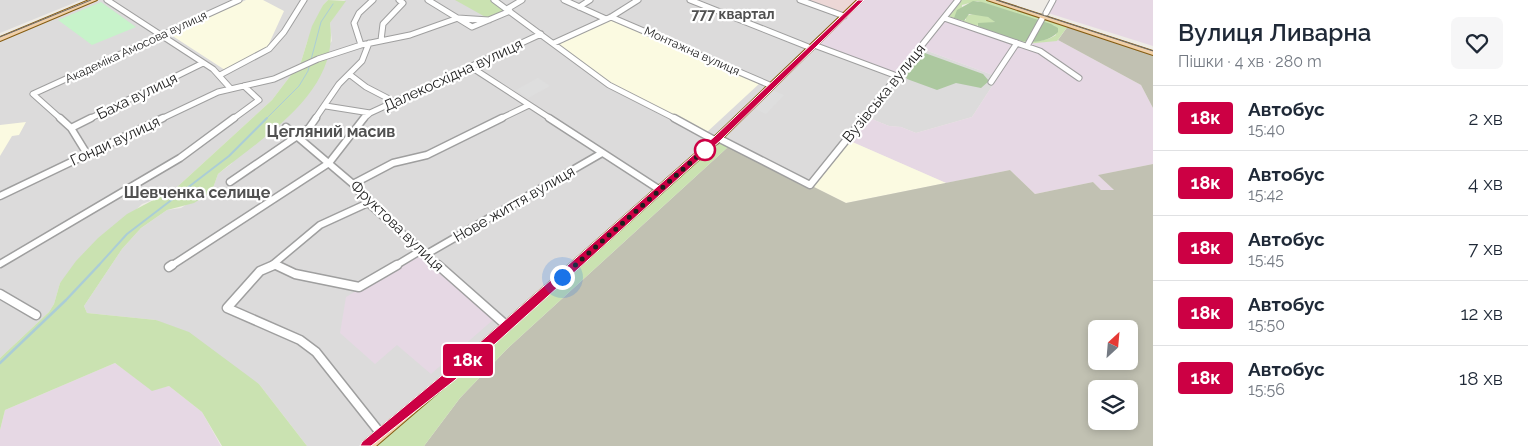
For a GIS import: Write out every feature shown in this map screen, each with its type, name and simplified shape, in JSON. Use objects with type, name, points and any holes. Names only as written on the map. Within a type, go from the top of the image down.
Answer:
[{"type":"main road","points":[[0,34],[84,0]]},
{"type":"main road","points":[[0,39],[94,0]]},
{"type":"main road","points":[[367,446],[507,326],[717,140],[860,0]]},
{"type":"main road","points":[[990,0],[1153,47]]},
{"type":"main road","points":[[1006,0],[1153,53]]},
{"type":"street","points":[[107,0],[220,75],[222,80],[231,89]]},
{"type":"street","name":"Академіка Амосова вулиця","points":[[70,128],[33,94],[239,0]]},
{"type":"street","points":[[220,75],[269,49],[284,32],[304,0]]},
{"type":"street","points":[[361,44],[354,23],[359,12],[373,0]]},
{"type":"street","points":[[382,40],[383,24],[404,3],[399,0]]},
{"type":"street","points":[[430,1],[439,0]]},
{"type":"street","points":[[494,0],[609,85],[639,98],[717,140]]},
{"type":"street","points":[[430,1],[472,27],[508,10],[522,0]]},
{"type":"street","name":"Монтажна вулиця","points":[[564,0],[772,86]]},
{"type":"street","points":[[579,7],[590,0]]},
{"type":"street","points":[[554,43],[609,18],[638,0]]},
{"type":"street","points":[[690,0],[897,76]]},
{"type":"street","points":[[800,0],[844,16]]},
{"type":"street","name":"Вузівська вулиця","points":[[717,140],[810,185],[958,0]]},
{"type":"street","points":[[1028,46],[1053,0]]},
{"type":"street","name":"Гонди вулиця","points":[[0,196],[214,94],[283,77],[318,59],[361,44],[410,34],[458,18]]},
{"type":"street","points":[[944,18],[1040,51],[1079,78]]},
{"type":"street","name":"Далекосхідна вулиця","points":[[169,267],[329,163],[338,154],[358,124],[370,113],[541,34]]},
{"type":"street","points":[[230,182],[309,128],[326,106],[335,89],[362,61],[369,43]]},
{"type":"street","points":[[991,82],[1017,43]]},
{"type":"street","name":"Баха вулиця","points":[[70,128],[203,63]]},
{"type":"street","points":[[470,66],[660,190]]},
{"type":"street","points":[[349,74],[366,87],[395,102]]},
{"type":"street","points":[[0,264],[102,202],[161,170],[197,146],[259,100],[244,86]]},
{"type":"street","points":[[353,184],[393,163],[426,155],[529,105]]},
{"type":"street","points":[[326,106],[370,113]]},
{"type":"street","name":"Фруктова вулиця","points":[[286,127],[353,184],[368,203],[507,326]]},
{"type":"street","points":[[70,128],[86,154]]},
{"type":"street","name":"Нове життя вулиця","points":[[275,264],[289,271],[325,280],[344,281],[359,287],[602,153]]},
{"type":"street","points":[[368,203],[320,225],[275,264],[260,271],[227,308],[300,340],[316,352],[381,434]]},
{"type":"street","points":[[0,294],[36,315]]},
{"type":"shaded area","points":[[0,0],[81,0],[0,33]]},
{"type":"shaded area","points":[[97,0],[328,0],[323,5],[307,42],[301,62],[272,100],[176,188],[161,197],[142,204],[60,283],[54,304],[49,312],[0,358],[0,40]]},
{"type":"shaded area","points":[[246,0],[263,0],[284,11],[267,48],[225,70],[171,35]]},
{"type":"shaded area","points":[[345,0],[804,0],[844,15],[717,138],[364,446],[307,446],[259,384],[156,320],[87,313],[84,306],[122,249],[141,228],[167,210],[181,208],[213,188],[218,174],[231,164],[332,41],[330,23]]},
{"type":"shaded area","points":[[804,0],[859,0],[844,15]]},
{"type":"shaded area","points":[[862,0],[960,0],[946,18],[1025,44],[1058,40],[1141,85],[1153,108],[1153,164],[1099,175],[1115,191],[1101,190],[1093,182],[1035,194],[1010,170],[946,183],[850,141],[869,118],[889,126],[901,127],[916,133],[972,117],[998,77],[917,47],[895,74],[816,44]]},
{"type":"shaded area","points":[[1055,0],[1153,0],[1153,46],[1048,13]]},
{"type":"shaded area","points":[[612,18],[760,83],[706,133],[610,84],[556,43]]},
{"type":"shaded area","points":[[1068,26],[1153,54],[1153,108],[1141,85],[1058,40]]},
{"type":"shaded area","points":[[816,44],[917,47],[998,77],[972,117],[916,133],[901,127],[889,126],[869,118],[814,187],[808,187],[718,140]]},
{"type":"shaded area","points":[[538,78],[550,86],[528,98],[516,90]]},
{"type":"shaded area","points":[[774,91],[784,95],[766,114],[755,109]]},
{"type":"shaded area","points":[[26,122],[19,135],[12,136],[0,156],[0,125]]},
{"type":"shaded area","points":[[850,141],[946,183],[846,203],[814,187]]},
{"type":"shaded area","points":[[729,146],[808,187],[814,187],[846,203],[1010,170],[1035,194],[1093,182],[1101,190],[1114,190],[1098,175],[1153,164],[1153,446],[424,446],[460,398],[507,349]]},
{"type":"shaded area","points":[[419,254],[494,319],[431,374],[397,345],[375,364],[340,333],[346,297]]},
{"type":"shaded area","points":[[115,363],[152,390],[169,386],[202,412],[221,446],[0,446],[0,430],[5,410]]},
{"type":"green space","points":[[328,0],[346,1],[330,23],[330,48],[323,70],[311,91],[276,128],[218,174],[213,188],[205,196],[194,203],[167,210],[141,228],[122,249],[84,306],[87,313],[156,320],[189,332],[259,384],[307,446],[222,446],[202,412],[169,386],[152,391],[115,363],[5,410],[0,430],[0,358],[49,312],[54,304],[60,283],[76,261],[98,238],[127,214],[176,188],[272,100],[301,62],[312,26],[323,5]]},
{"type":"green space","points":[[455,0],[493,0],[509,11],[489,19]]},
{"type":"green space","points":[[960,0],[987,0],[1068,26],[1057,41],[1025,44],[946,18]],"holes":[[[977,1],[1055,26],[1056,35],[1047,39],[1038,41],[1017,40],[978,26],[995,22],[986,16],[969,15],[966,16],[966,20],[961,21],[962,5]]]},
{"type":"green space","points":[[973,1],[982,2],[1051,24],[1058,28],[1058,32],[1050,38],[1040,41],[1019,41],[978,26],[978,23],[995,22],[988,17],[969,14],[964,21],[954,18],[957,10]]},
{"type":"green space","points":[[101,2],[136,27],[92,45],[58,20]]},
{"type":"green space","points":[[922,52],[983,74],[989,81],[981,88],[956,83],[937,90],[907,79],[904,73],[918,53]]},
{"type":"green space","points":[[718,140],[729,146],[507,349],[460,398],[424,446],[370,446]]},
{"type":"waterway","points":[[98,266],[127,234],[229,156],[299,86],[308,71],[321,22],[333,4]]},
{"type":"waterway","points":[[0,363],[66,300],[99,265]]},
{"type":"tram line","points":[[0,37],[91,0]]},
{"type":"tram line","points":[[996,0],[1153,51]]},
{"type":"bus line","name":"18к","points":[[367,446],[450,376],[718,138],[860,0]]},
{"type":"district","name":"777 квартал","points":[[733,14]]},
{"type":"district","name":"Цегляний масив","points":[[331,131]]},
{"type":"district","name":"Шевченка селище","points":[[197,192]]},
{"type":"route","points":[[562,277],[707,148],[705,150]]}]
